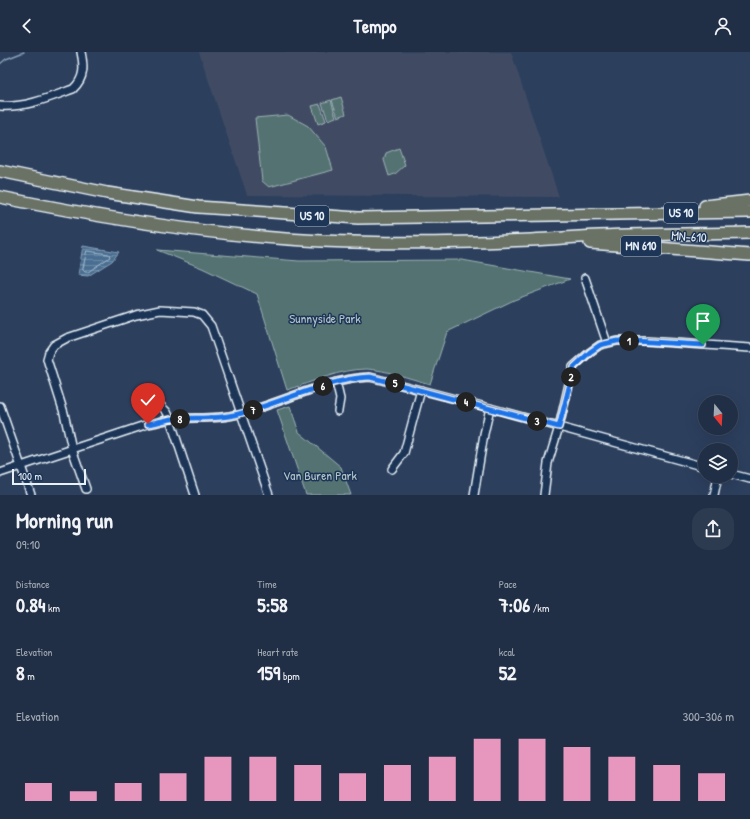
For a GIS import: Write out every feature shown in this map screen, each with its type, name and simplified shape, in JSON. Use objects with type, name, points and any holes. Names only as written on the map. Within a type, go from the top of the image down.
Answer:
[{"type":"highway","name":"US 10","points":[[0,172],[107,193],[198,207],[251,212],[358,218],[495,217],[750,211]]},
{"type":"highway","name":"US 10","points":[[0,197],[103,217],[206,232],[322,241],[392,242],[531,240],[597,236],[750,233]]},
{"type":"highway","points":[[628,214],[750,201]]},
{"type":"highway","name":"MN-610","points":[[531,240],[618,244],[750,255]]},
{"type":"street","points":[[3,106],[25,104],[74,89],[84,73],[81,52]]},
{"type":"street","points":[[585,278],[607,343]]},
{"type":"street","points":[[86,489],[72,449],[64,413],[47,359],[49,352],[54,345],[67,338],[136,315],[163,310],[194,312],[202,315],[213,332],[269,495]]},
{"type":"street","points":[[544,495],[548,463],[559,427],[574,367],[590,352],[600,345],[617,341],[646,341],[750,348]]},
{"type":"street","points":[[0,473],[148,424],[170,419],[208,418],[241,414],[336,382],[355,378],[372,377],[698,465]]},
{"type":"street","points":[[336,382],[340,399],[338,411]]},
{"type":"street","points":[[392,469],[404,453],[421,390]]},
{"type":"street","points":[[157,402],[168,412],[195,495]]},
{"type":"street","points":[[0,406],[31,495]]},
{"type":"street","points":[[474,495],[490,408]]},
{"type":"street","points":[[738,476],[750,479]]},
{"type":"street","points":[[714,495],[717,483]]},
{"type":"shaded area","points":[[199,52],[511,52],[559,197],[247,195]]},
{"type":"green space","points":[[341,97],[346,114],[338,117],[332,100]]},
{"type":"green space","points":[[331,100],[336,117],[328,120],[322,103]]},
{"type":"green space","points":[[320,104],[326,121],[318,124],[312,106]]},
{"type":"green space","points":[[288,115],[308,126],[326,147],[333,170],[269,187],[262,181],[255,118]]},
{"type":"green space","points":[[399,148],[405,165],[395,174],[389,176],[384,160],[386,153]]},
{"type":"green space","name":"Sunnyside Park","points":[[157,250],[299,261],[462,260],[570,279],[514,300],[447,332],[430,384],[391,373],[367,369],[347,371],[327,376],[287,390],[257,294],[202,268]]},
{"type":"green space","name":"Van Buren Park","points":[[290,406],[299,432],[341,467],[351,495],[306,495],[277,410]]},
{"type":"water","points":[[83,246],[119,252],[112,261],[88,276],[78,275]]},
{"type":"waterway","points":[[0,64],[6,59],[24,52]]},
{"type":"route","points":[[148,424],[170,419],[208,418],[241,414],[336,382],[347,379],[372,377],[559,427],[574,367],[600,345],[617,341],[646,341],[703,345]]}]
